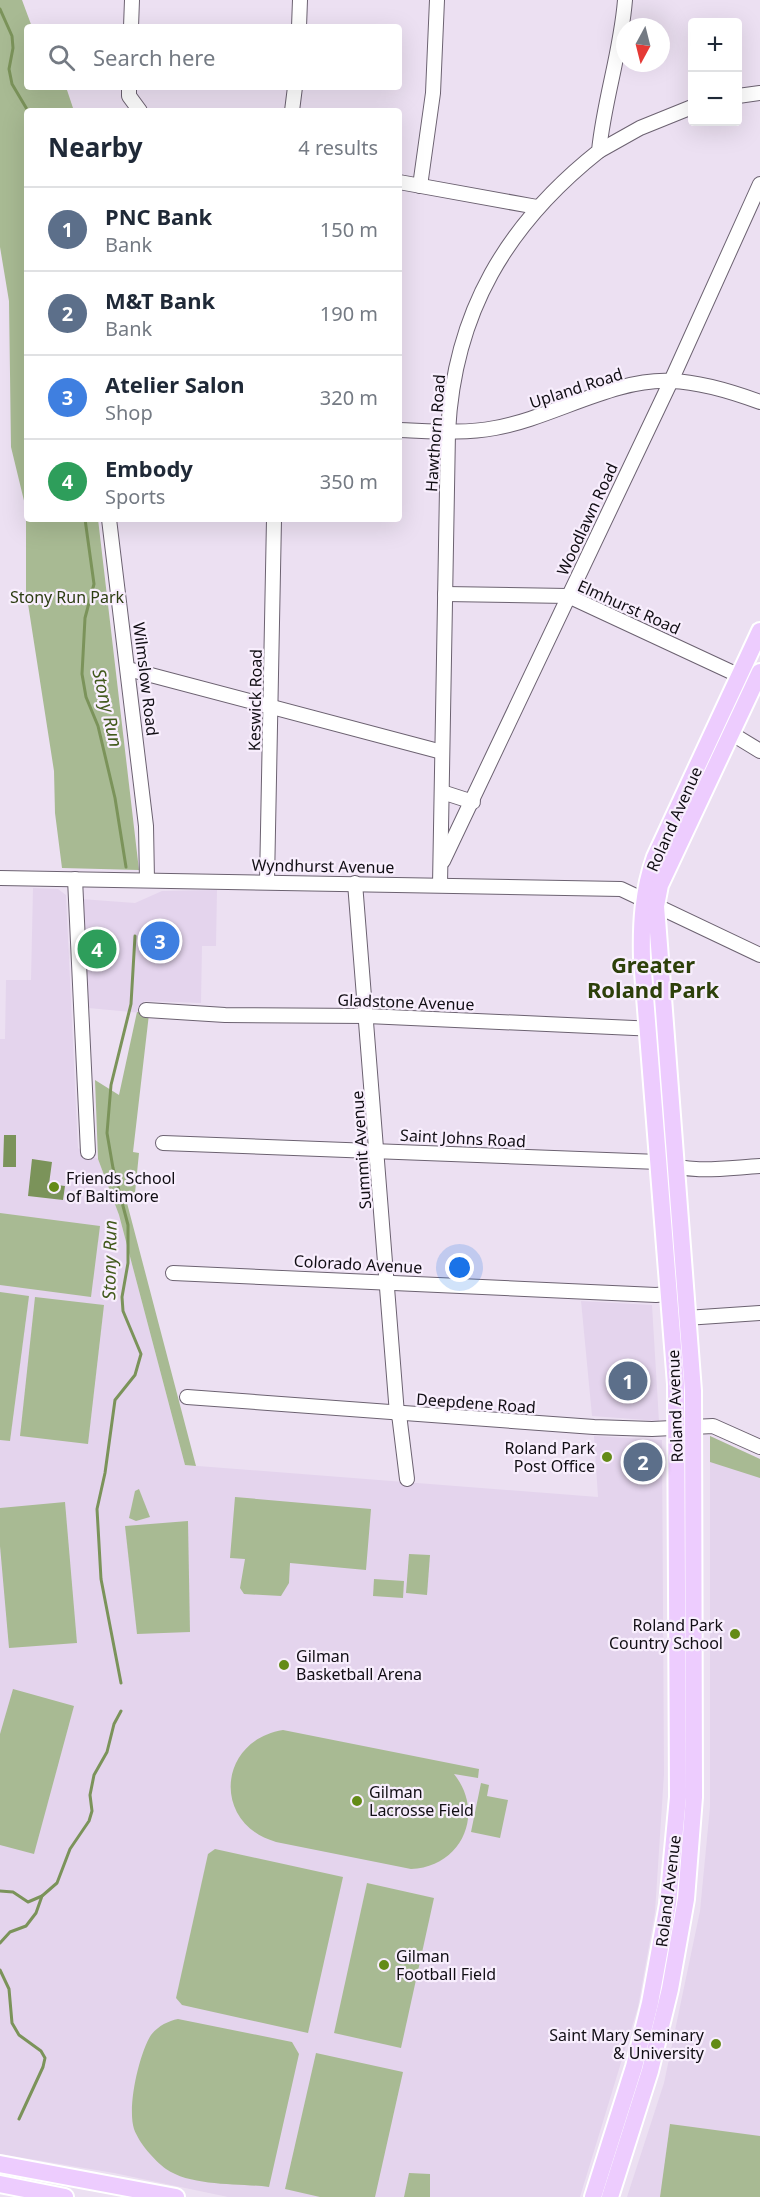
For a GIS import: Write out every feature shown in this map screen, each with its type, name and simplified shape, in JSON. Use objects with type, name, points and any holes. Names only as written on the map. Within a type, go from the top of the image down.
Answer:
[{"type":"main road","name":"Roland Avenue","points":[[724,729],[739,675],[760,631]]},
{"type":"main road","name":"Roland Avenue","points":[[610,2197],[663,2022],[681,1934],[690,1857],[695,1748],[685,1427],[671,1319],[678,1293],[676,1168],[641,933],[650,902],[655,857],[724,729],[757,677]]},
{"type":"main road","name":"Roland Avenue","points":[[593,2197],[644,2028],[664,1931],[672,1877],[678,1797],[689,1318],[678,1293],[659,1162],[656,1029]]},
{"type":"main road","points":[[0,2164],[176,2197]]},
{"type":"main road","points":[[0,2184],[65,2197]]},
{"type":"street","points":[[131,24],[132,0]]},
{"type":"street","points":[[299,24],[300,0]]},
{"type":"street","points":[[420,186],[432,93],[437,0]]},
{"type":"street","points":[[599,152],[602,121],[620,49],[625,0]]},
{"type":"street","points":[[292,108],[295,90]]},
{"type":"street","points":[[128,108],[129,92]]},
{"type":"street","points":[[129,92],[138,108]]},
{"type":"street","points":[[742,95],[760,93]]},
{"type":"street","name":"Hawthorn Road","points":[[440,885],[448,432],[454,374],[474,307],[507,246],[537,207],[599,152],[640,128],[688,109]]},
{"type":"street","points":[[402,183],[537,207]]},
{"type":"street","name":"Woodlawn Road","points":[[440,866],[671,381],[760,184]]},
{"type":"street","name":"Upland Road","points":[[402,430],[448,432],[482,430],[512,424],[622,389],[671,381],[714,388],[760,402]]},
{"type":"street","name":"Wilmslow Road","points":[[109,522],[146,826],[147,880]]},
{"type":"street","name":"Keswick Road","points":[[267,882],[274,522]]},
{"type":"street","name":"Elmhurst Road","points":[[445,594],[568,596],[739,675],[757,677]]},
{"type":"street","points":[[128,669],[442,752]]},
{"type":"street","points":[[724,729],[760,751]]},
{"type":"street","points":[[442,792],[472,802]]},
{"type":"street","name":"Wyndhurst Avenue","points":[[0,878],[621,889],[760,955]]},
{"type":"street","points":[[75,879],[88,1152]]},
{"type":"street","name":"Summit Avenue","points":[[356,884],[398,1414],[407,1479]]},
{"type":"street","name":"Gladstone Avenue","points":[[146,1010],[235,1016],[367,1016],[656,1029]]},
{"type":"street","name":"Saint Johns Road","points":[[164,1143],[659,1162],[695,1171],[760,1166]]},
{"type":"street","name":"Colorado Avenue","points":[[173,1273],[678,1293]]},
{"type":"street","points":[[671,1319],[760,1313]]},
{"type":"street","name":"Deepdene Road","points":[[187,1397],[594,1427],[713,1426],[760,1447]]},
{"type":"shaded area","points":[[33,888],[58,889],[66,895],[78,1148],[98,1159],[119,1215],[185,1465],[598,1497],[594,1436],[662,1440],[664,1774],[655,1912],[638,2007],[580,2197],[228,2197],[114,2173],[0,2154],[0,1039],[5,1039],[6,980],[31,980]]},
{"type":"shaded area","points":[[217,890],[216,946],[202,946],[201,1003],[144,1001],[142,1013],[88,1008],[81,899],[135,903],[162,891]]},
{"type":"shaded area","points":[[4,1135],[16,1135],[16,1167],[3,1167]]},
{"type":"shaded area","points":[[32,1159],[52,1162],[49,1184],[65,1186],[63,1200],[28,1196]]},
{"type":"shaded area","points":[[581,1301],[652,1305],[659,1421],[592,1416]]},
{"type":"shaded area","points":[[710,1436],[760,1459],[760,2197],[627,2197],[664,2083],[700,1911],[710,1807]]},
{"type":"green space","name":"Stony Run Park","points":[[0,0],[22,0],[31,24],[24,24],[24,90],[67,90],[73,108],[24,108],[24,501],[11,447],[9,301],[0,247]]},
{"type":"green space","name":"Stony Run Park","points":[[26,522],[98,522],[139,870],[62,868],[55,813],[54,771],[26,591]]},
{"type":"green space","points":[[137,1012],[149,1014],[133,1152],[139,1153],[134,1203],[127,1203],[196,1466],[185,1465],[119,1215],[98,1159],[95,1080],[119,1095]]},
{"type":"green space","points":[[0,1213],[100,1226],[91,1297],[0,1285]]},
{"type":"green space","points":[[0,1292],[29,1296],[10,1441],[0,1440]]},
{"type":"green space","points":[[35,1297],[104,1305],[88,1444],[20,1436]]},
{"type":"green space","points":[[710,1436],[760,1459],[760,1478],[710,1462]]},
{"type":"green space","points":[[139,1489],[150,1517],[136,1521],[129,1518],[135,1491]]},
{"type":"green space","points":[[235,1497],[371,1509],[366,1570],[290,1563],[289,1583],[281,1596],[244,1594],[240,1588],[245,1559],[230,1558]]},
{"type":"green space","points":[[65,1502],[77,1643],[9,1648],[0,1546],[0,1508]]},
{"type":"green space","points":[[188,1521],[190,1632],[137,1634],[125,1526]]},
{"type":"green space","points":[[409,1554],[430,1555],[427,1595],[406,1593]]},
{"type":"green space","points":[[374,1579],[404,1581],[403,1598],[373,1596]]},
{"type":"green space","points":[[13,1689],[74,1706],[34,1854],[0,1845],[0,1734]]},
{"type":"green space","points":[[283,1730],[479,1769],[478,1778],[454,1774],[463,1789],[468,1805],[468,1821],[455,1849],[443,1859],[429,1866],[411,1869],[276,1842],[255,1832],[241,1818],[233,1802],[231,1783],[235,1766],[245,1750],[261,1737]]},
{"type":"green space","points":[[481,1783],[489,1785],[487,1796],[508,1800],[500,1838],[471,1832]]},
{"type":"green space","points":[[215,1849],[343,1877],[308,2033],[182,2005],[176,1998],[208,1854]]},
{"type":"green space","name":"Gilman Football Field","points":[[367,1883],[434,1898],[401,2048],[334,2033]]},
{"type":"green space","points":[[178,2019],[292,2042],[299,2054],[269,2187],[202,2182],[177,2175],[157,2161],[136,2134],[132,2108],[135,2081],[142,2055],[154,2032],[163,2024]]},
{"type":"green space","points":[[316,2053],[403,2072],[375,2197],[320,2197],[285,2189]]},
{"type":"green space","points":[[670,2124],[760,2136],[760,2197],[660,2197]]},
{"type":"green space","points":[[409,2173],[430,2174],[430,2197],[404,2197]]},
{"type":"waterway","name":"Stony Run","points":[[0,9],[12,36],[13,48],[9,69],[12,84],[26,108]]},
{"type":"waterway","name":"Stony Run","points":[[85,522],[94,584],[85,618],[82,674],[86,697],[98,726],[115,798],[126,867]]},
{"type":"waterway","name":"Stony Run","points":[[121,1683],[101,1579],[97,1509],[105,1473],[115,1400],[135,1375],[141,1354],[123,1311],[122,1297],[128,1263],[128,1225],[113,1168],[107,1133],[111,1085],[131,1004],[135,936]]},
{"type":"waterway","name":"Stony Run","points":[[0,1943],[10,1932],[26,1926],[36,1913],[42,1896],[57,1883],[70,1849],[89,1821],[92,1811],[90,1795],[94,1775],[107,1752],[114,1724],[121,1711]]},
{"type":"waterway","points":[[0,1891],[13,1892],[28,1902],[42,1896]]},
{"type":"waterway","name":"Stony Run","points":[[0,1970],[9,1989],[12,2023],[19,2035],[41,2051],[45,2058],[19,2119]]},
{"type":"place","name":"Atelier Salon","points":[[160,941]]},
{"type":"place","name":"Embody","points":[[97,949]]},
{"type":"place","name":"Friends School of Baltimore","points":[[54,1187]]},
{"type":"place","name":"PNC Bank","points":[[628,1381]]},
{"type":"place","name":"Roland Park Post Office","points":[[607,1457]]},
{"type":"place","name":"M&T Bank","points":[[643,1462]]},
{"type":"place","name":"Roland Park Country School","points":[[735,1634]]},
{"type":"place","name":"Gilman Basketball Arena","points":[[284,1665]]},
{"type":"place","name":"Gilman Lacrosse Field","points":[[357,1801]]},
{"type":"place","name":"Gilman Football Field","points":[[384,1965]]},
{"type":"place","name":"Saint Mary Seminary & University","points":[[716,2044]]},
{"type":"district","name":"Greater Roland Park","points":[[653,978]]}]
